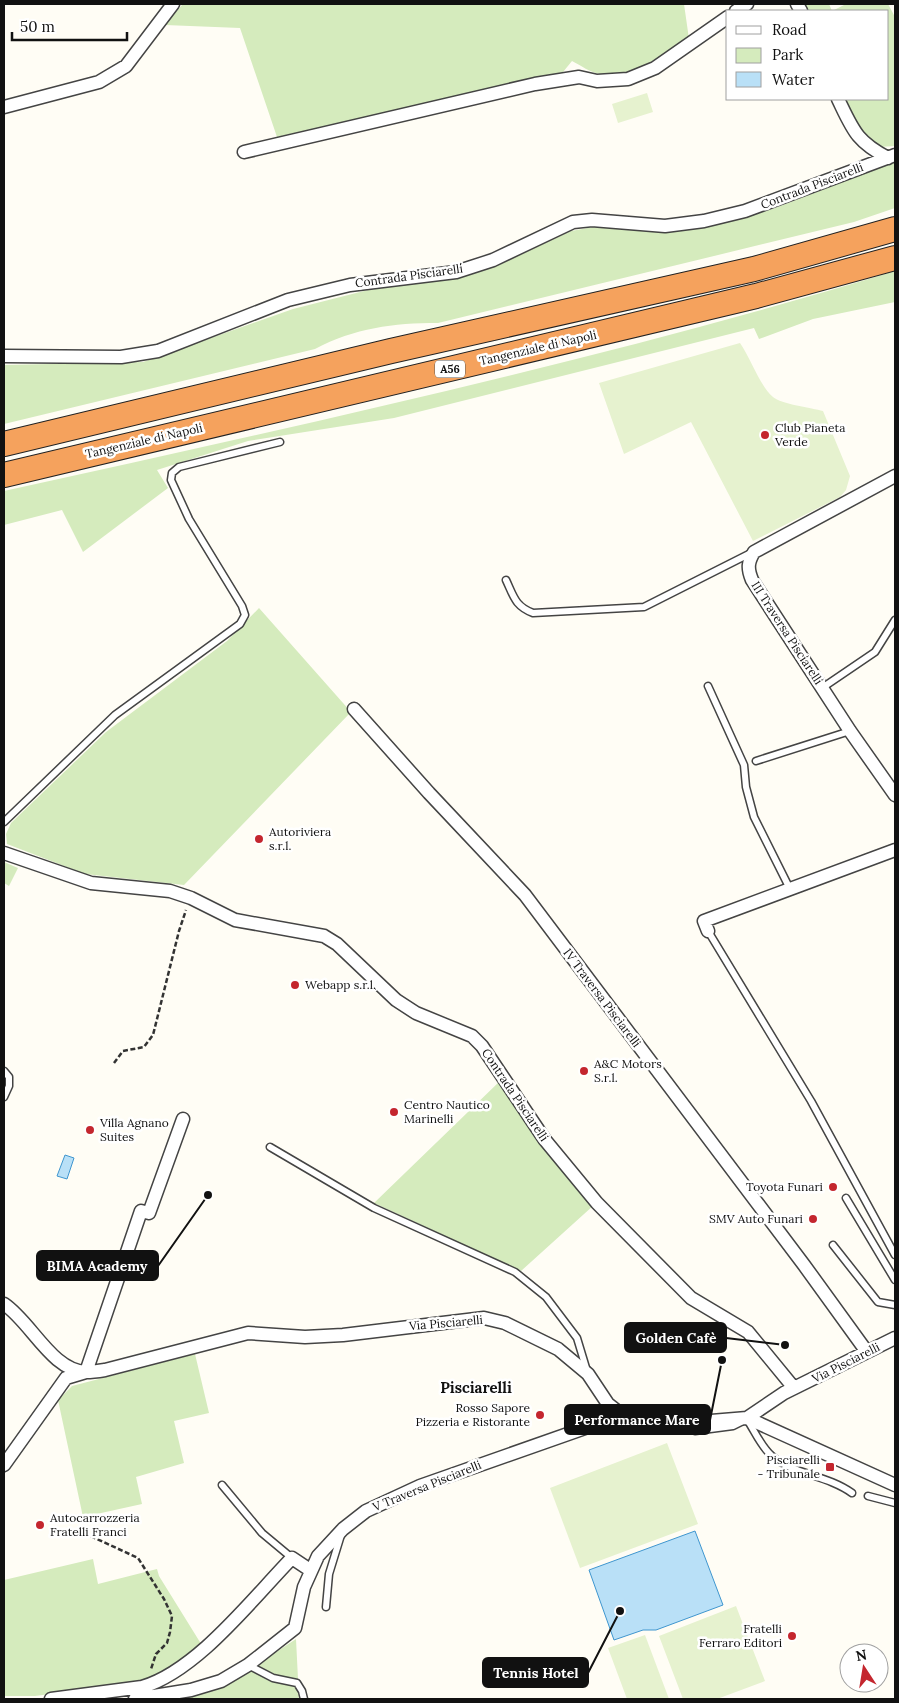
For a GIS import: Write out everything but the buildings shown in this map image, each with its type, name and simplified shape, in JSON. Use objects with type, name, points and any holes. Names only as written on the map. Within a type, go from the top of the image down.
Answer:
[{"type":"highway","points":[[4,444],[391,351],[754,268],[895,230]]},
{"type":"highway","name":"Tangenziale di Napoli","points":[[4,474],[747,299],[895,258]]},
{"type":"street","points":[[4,107],[98,82],[126,66],[173,4]]},
{"type":"street","points":[[244,152],[535,84],[579,77],[597,81],[628,79],[655,68],[726,18]]},
{"type":"street","points":[[838,100],[854,134],[870,148],[892,157]]},
{"type":"street","name":"Contrada Pisciarelli","points":[[4,356],[121,357],[158,351],[288,300],[350,285],[456,272],[493,260],[573,222],[592,220],[665,226],[704,221],[745,211],[892,157]]},
{"type":"street","points":[[754,552],[895,476]]},
{"type":"street","name":"III Traversa Pisciarelli","points":[[754,552],[749,560],[748,570],[752,580],[850,731],[895,795]]},
{"type":"street","name":"IV Traversa Pisciarelli","points":[[354,709],[429,793],[525,894],[867,1352]]},
{"type":"street","points":[[708,930],[704,921],[895,850]]},
{"type":"street","name":"Contrada Pisciarelli","points":[[4,854],[91,883],[170,891],[191,898],[235,920],[324,936],[337,944],[396,1000],[416,1013],[472,1036],[492,1060],[545,1140],[597,1204],[691,1298],[748,1332],[794,1388]]},
{"type":"street","points":[[4,1465],[66,1378],[86,1372],[141,1211],[149,1213],[184,1119]]},
{"type":"street","name":"Via Pisciarelli","points":[[4,1304],[24,1321],[59,1361],[71,1369],[86,1372],[105,1370],[248,1333],[305,1337],[343,1335],[484,1318],[505,1323],[558,1348],[588,1374],[608,1404],[622,1415],[711,1421],[747,1418],[794,1388],[895,1338]]},
{"type":"street","name":"V Traversa Pisciarelli","points":[[135,1699],[191,1690],[222,1681],[248,1666],[295,1628],[310,1570],[318,1556],[343,1528],[366,1511],[420,1486],[622,1415]]},
{"type":"street","points":[[747,1418],[895,1485]]},
{"type":"street","points":[[51,1699],[142,1687],[157,1683],[200,1653],[292,1558],[310,1570]]},
{"type":"lane","points":[[4,822],[115,715],[240,624],[245,615],[242,606],[189,520],[171,480],[172,473],[179,468],[280,442]]},
{"type":"lane","points":[[506,580],[515,600],[522,609],[533,613],[644,607],[754,552]]},
{"type":"lane","points":[[822,688],[875,652],[895,620]]},
{"type":"lane","points":[[708,686],[744,765],[746,787],[754,817],[790,890]]},
{"type":"lane","points":[[756,761],[850,731]]},
{"type":"lane","points":[[708,930],[810,1101],[895,1255]]},
{"type":"lane","points":[[4,1071],[9,1077],[9,1086],[4,1097]]},
{"type":"lane","points":[[270,1146],[374,1208],[516,1272],[546,1297],[577,1338],[588,1374]]},
{"type":"lane","points":[[846,1198],[895,1280]]},
{"type":"lane","points":[[833,1246],[878,1302],[895,1305]]},
{"type":"lane","points":[[695,1431],[733,1426],[747,1418],[770,1456],[785,1465],[838,1483],[852,1493]]},
{"type":"lane","points":[[222,1485],[262,1533],[292,1558]]},
{"type":"lane","points":[[868,1496],[895,1503]]},
{"type":"lane","points":[[326,1607],[329,1574],[343,1528]]},
{"type":"lane","points":[[248,1666],[273,1678],[297,1683],[304,1699]]},
{"type":"path","points":[[114,1063],[124,1051],[144,1047],[153,1036],[179,930],[191,898]]},
{"type":"path","points":[[84,1533],[138,1558],[164,1599],[172,1616],[167,1642],[152,1664],[151,1672],[157,1683]]},
{"type":"green space","points":[[684,4],[689,39],[647,64],[624,73],[600,74],[589,71],[572,61],[563,72],[277,137],[240,28],[165,25],[182,5]]},
{"type":"green space","points":[[801,4],[829,4],[832,10],[805,10]]},
{"type":"green space","points":[[846,4],[888,4],[895,17],[895,146],[879,147],[862,133],[846,100],[889,100],[889,10],[834,10]]},
{"type":"green space","points":[[647,93],[653,112],[618,123],[612,104]]},
{"type":"green space","points":[[895,162],[895,208],[854,222],[438,323],[405,324],[375,328],[345,336],[315,349],[4,424],[4,365],[143,362],[293,309],[368,290],[458,278],[494,267],[571,231],[599,226],[655,232],[702,226],[772,209]]},
{"type":"green space","points":[[895,271],[895,302],[813,319],[759,339],[754,328],[394,418],[248,441],[157,470],[168,488],[83,552],[62,510],[4,525],[4,491],[452,390],[674,334]]},
{"type":"green space","name":"Club Pianeta Verde","points":[[740,343],[764,386],[773,397],[789,404],[823,411],[850,476],[846,490],[840,497],[753,541],[691,422],[624,454],[599,383]]},
{"type":"green space","points":[[259,608],[351,712],[184,885],[85,874],[7,844],[6,834],[11,823],[106,732],[227,641]]},
{"type":"green space","points":[[4,862],[18,868],[9,886],[4,883]]},
{"type":"green space","points":[[500,1081],[594,1205],[521,1271],[374,1203]]},
{"type":"green space","points":[[195,1354],[209,1413],[174,1421],[184,1463],[136,1477],[142,1504],[83,1517],[58,1400],[72,1386]]},
{"type":"green space","points":[[667,1443],[698,1524],[580,1568],[550,1488]]},
{"type":"green space","points":[[93,1559],[98,1584],[157,1569],[159,1576],[203,1647],[162,1676],[142,1682],[35,1696],[4,1696],[4,1580]]},
{"type":"green space","points":[[736,1606],[765,1681],[717,1699],[683,1699],[659,1636]]},
{"type":"green space","points":[[645,1635],[669,1699],[627,1699],[608,1648]]},
{"type":"green space","points":[[296,1639],[299,1699],[159,1699],[229,1683]]},
{"type":"water","points":[[65,1155],[74,1158],[67,1179],[57,1176]]},
{"type":"water","points":[[695,1531],[723,1605],[656,1630],[643,1630],[614,1640],[589,1570]]},
{"type":"place","name":"Club Pianeta Verde","points":[[765,435]]},
{"type":"place","name":"Autoriviera s.r.l.","points":[[259,839]]},
{"type":"place","name":"Webapp s.r.l.","points":[[295,985]]},
{"type":"place","name":"A&C Motors S.r.l.","points":[[584,1071]]},
{"type":"place","name":"Centro Nautico Marinelli","points":[[394,1112]]},
{"type":"place","name":"Villa Agnano Suites","points":[[90,1130]]},
{"type":"place","name":"Toyota Funari","points":[[833,1187]]},
{"type":"place","name":"BIMA Academy","points":[[208,1195]]},
{"type":"place","name":"SMV Auto Funari","points":[[813,1219]]},
{"type":"place","name":"Golden Cafè","points":[[785,1345]]},
{"type":"place","name":"Performance Mare","points":[[722,1360]]},
{"type":"place","name":"Rosso Sapore Pizzeria e Ristorante","points":[[540,1415]]},
{"type":"place","name":"Pisciarelli - Tribunale","points":[[830,1467]]},
{"type":"place","name":"Autocarrozzeria Fratelli Franci","points":[[40,1525]]},
{"type":"place","name":"Tennis Hotel","points":[[620,1611]]},
{"type":"place","name":"Fratelli Ferraro Editori","points":[[792,1636]]},
{"type":"district","name":"Pisciarelli","points":[[476,1388]]}]
